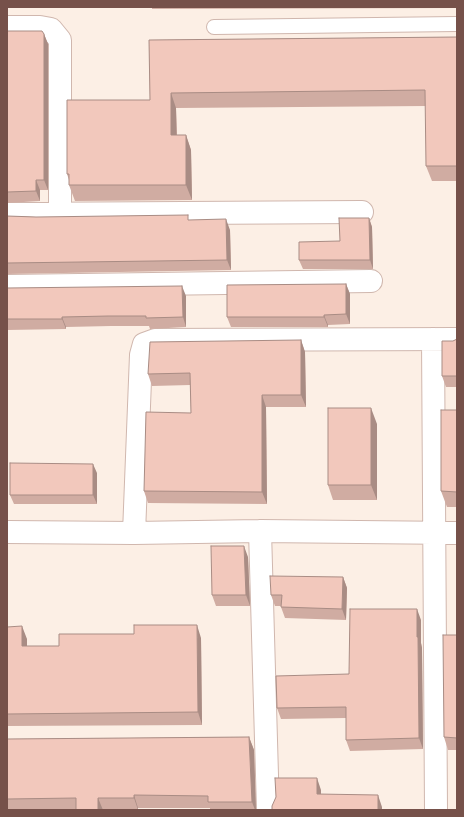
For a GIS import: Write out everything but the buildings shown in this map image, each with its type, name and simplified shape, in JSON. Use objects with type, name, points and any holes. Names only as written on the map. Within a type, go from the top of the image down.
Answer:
[{"type":"street","points":[[7,27],[40,26],[51,30],[60,40],[60,214]]},
{"type":"street","points":[[7,214],[362,212]]},
{"type":"street","points":[[7,286],[371,281]]},
{"type":"street","points":[[433,338],[433,533],[436,810]]},
{"type":"street","points":[[134,533],[142,354],[144,344],[155,340],[457,339]]},
{"type":"street","points":[[260,531],[268,810]]},
{"type":"street","points":[[7,532],[134,533],[260,531],[457,533]]},
{"type":"street","points":[[244,738],[267,737]]},
{"type":"lane","points":[[214,27],[457,24]]}]
